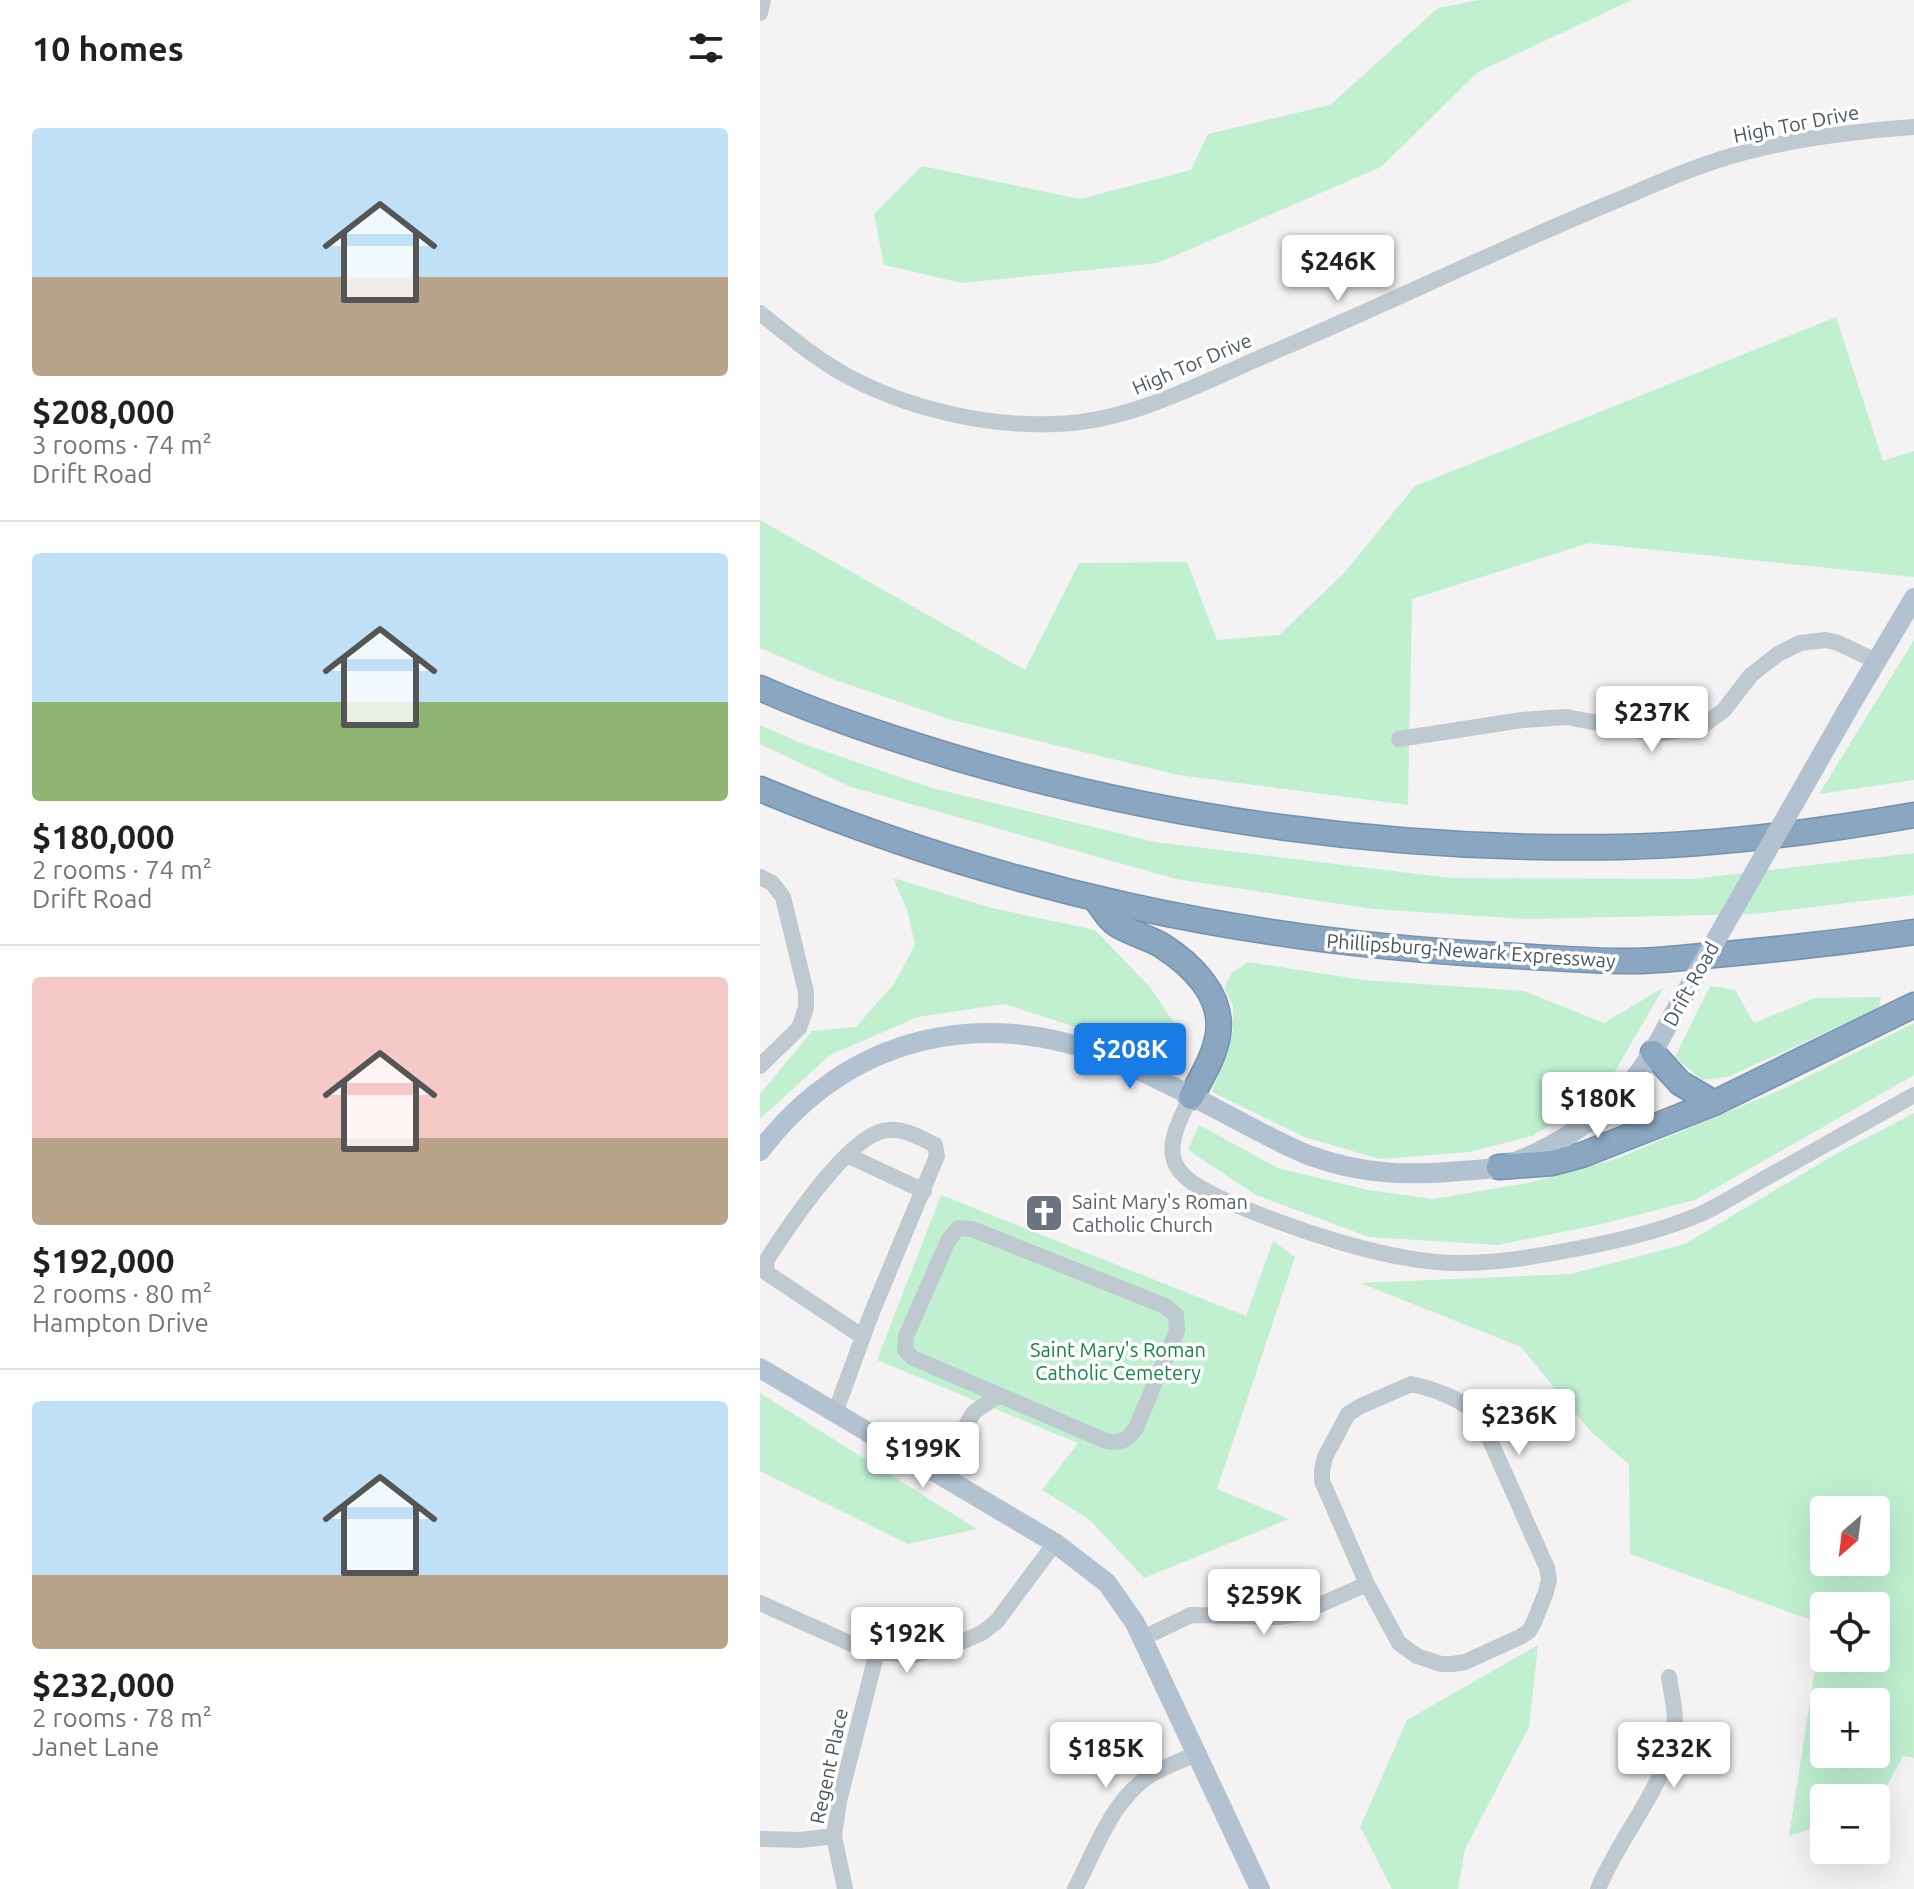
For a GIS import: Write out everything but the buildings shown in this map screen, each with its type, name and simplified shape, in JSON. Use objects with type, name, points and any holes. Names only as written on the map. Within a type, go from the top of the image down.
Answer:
[{"type":"highway","points":[[760,688],[898,740],[1090,794],[1255,824],[1445,843],[1623,847],[1821,831],[1914,815]]},
{"type":"highway","name":"Phillipsburg-Newark Expressway","points":[[760,789],[939,856],[1096,900],[1218,925],[1310,939],[1426,952],[1627,962],[1790,949],[1914,932]]},
{"type":"highway","points":[[1096,900],[1115,924],[1138,932],[1182,960],[1209,990],[1218,1017],[1219,1032],[1191,1097]]},
{"type":"highway","points":[[1499,1167],[1552,1163],[1582,1155],[1714,1103],[1914,1005]]},
{"type":"highway","points":[[1653,1053],[1680,1083],[1714,1103]]},
{"type":"main road","name":"Drift Road","points":[[760,1151],[803,1101],[860,1064],[910,1044],[955,1034],[1013,1033],[1069,1041],[1118,1060],[1308,1155],[1352,1169],[1392,1175],[1499,1167],[1529,1156],[1599,1113],[1628,1085],[1653,1053],[1914,598]]},
{"type":"main road","points":[[760,1368],[1055,1543],[1107,1583],[1143,1638],[1260,1889]]},
{"type":"street","points":[[760,13],[763,0]]},
{"type":"street","name":"High Tor Drive","points":[[760,313],[812,354],[849,377],[877,391],[916,404],[990,422],[1058,424],[1087,421],[1154,402],[1368,311],[1511,244],[1739,153],[1863,130],[1914,127]]},
{"type":"street","points":[[1399,739],[1522,720],[1566,717],[1656,734],[1701,727],[1724,710],[1751,675],[1778,654],[1800,643],[1826,640],[1876,661]]},
{"type":"street","points":[[760,877],[772,883],[783,897],[792,923],[806,992],[806,1008],[799,1028],[760,1066]]},
{"type":"street","points":[[1191,1097],[1175,1128],[1172,1142],[1172,1156],[1185,1179],[1209,1193],[1279,1221],[1378,1252],[1424,1261],[1460,1263],[1516,1259],[1634,1238],[1704,1213],[1914,1095]]},
{"type":"street","points":[[835,1413],[937,1156],[935,1145],[908,1133],[886,1129],[847,1155],[785,1232],[766,1261],[767,1273],[863,1337]]},
{"type":"street","points":[[847,1155],[924,1191]]},
{"type":"street","points":[[958,1228],[972,1229],[1150,1300],[1176,1315],[1177,1331],[1136,1428],[1125,1441],[1106,1441],[999,1395],[913,1358],[905,1350],[906,1336],[948,1241],[958,1228]]},
{"type":"street","points":[[1411,1384],[1424,1387],[1464,1405],[1481,1420],[1547,1568],[1546,1592],[1529,1631],[1465,1662],[1441,1664],[1417,1656],[1399,1643],[1367,1584],[1322,1481],[1325,1457],[1348,1414],[1411,1384]]},
{"type":"street","points":[[937,1473],[974,1412],[999,1395]]},
{"type":"street","points":[[760,1603],[877,1652],[914,1655],[982,1633],[997,1621],[1055,1543]]},
{"type":"street","points":[[1143,1638],[1191,1615],[1278,1617],[1299,1614],[1367,1584]]},
{"type":"street","name":"Regent Place","points":[[845,1889],[834,1836],[839,1801],[877,1652]]},
{"type":"street","points":[[1598,1889],[1664,1767],[1674,1738],[1669,1677]]},
{"type":"street","points":[[1075,1889],[1115,1811],[1133,1788],[1153,1773],[1198,1753]]},
{"type":"street","points":[[760,1839],[801,1840],[834,1836]]},
{"type":"green space","points":[[1479,0],[1632,0],[1478,72],[1381,167],[1158,263],[962,283],[884,265],[874,214],[922,166],[1080,199],[1191,170],[1208,134],[1330,105],[1438,8]]},
{"type":"green space","points":[[1836,317],[1883,461],[1914,451],[1914,577],[1589,543],[1412,599],[1408,805],[1178,775],[952,720],[827,677],[760,648],[760,520],[1025,670],[1079,563],[1187,562],[1217,640],[1279,635],[1344,573],[1415,486]]},
{"type":"green space","points":[[1914,640],[1914,780],[1819,794]]},
{"type":"green space","points":[[760,725],[801,743],[932,788],[1155,842],[1450,878],[1693,879],[1914,853],[1914,895],[1755,914],[1526,919],[1373,909],[1176,879],[851,787],[760,744]]},
{"type":"green space","points":[[893,878],[992,908],[1095,930],[1150,987],[1176,1026],[1179,1060],[1004,1004],[918,1017],[830,1055],[760,1119],[760,1094],[812,1031],[856,1027],[894,984],[915,945],[907,910]]},
{"type":"green space","points":[[1248,962],[1364,980],[1524,991],[1604,1023],[1664,987],[1611,1078],[1578,1109],[1532,1136],[1469,1152],[1380,1159],[1304,1137],[1212,1092],[1233,1032],[1233,1005],[1224,988],[1232,973]]},
{"type":"green space","points":[[1710,986],[1735,990],[1754,1023],[1815,998],[1881,997],[1879,1008],[1728,1077],[1702,1080],[1675,1057]]},
{"type":"green space","points":[[1914,1023],[1914,1075],[1695,1200],[1602,1224],[1498,1245],[1369,1237],[1256,1195],[1188,1150],[1199,1125],[1278,1168],[1368,1190],[1433,1199],[1528,1183],[1616,1159],[1785,1088]]},
{"type":"green space","points":[[1914,1113],[1914,1758],[1903,1756],[1888,1784],[1810,1784],[1810,1829],[1789,1836],[1810,1701],[1810,1768],[1890,1768],[1890,1688],[1812,1688],[1815,1672],[1890,1672],[1890,1592],[1810,1592],[1810,1620],[1630,1554],[1629,1464],[1592,1433],[1521,1347],[1360,1283],[1571,1274],[1685,1244],[1834,1155]]},
{"type":"green space","name":"Saint Mary's Roman Catholic Cemetery","points":[[941,1195],[1246,1316],[1273,1241],[1295,1257],[1217,1489],[1289,1519],[1144,1578],[1090,1520],[1042,1490],[1078,1443],[877,1360]]},
{"type":"green space","points":[[760,1393],[977,1529],[908,1544],[760,1471]]},
{"type":"green space","points":[[1538,1645],[1529,1727],[1465,1849],[1458,1889],[1392,1889],[1360,1827],[1407,1720]]},
{"type":"place","name":"Saint Mary's Roman Catholic Church","points":[[1044,1213]]}]
